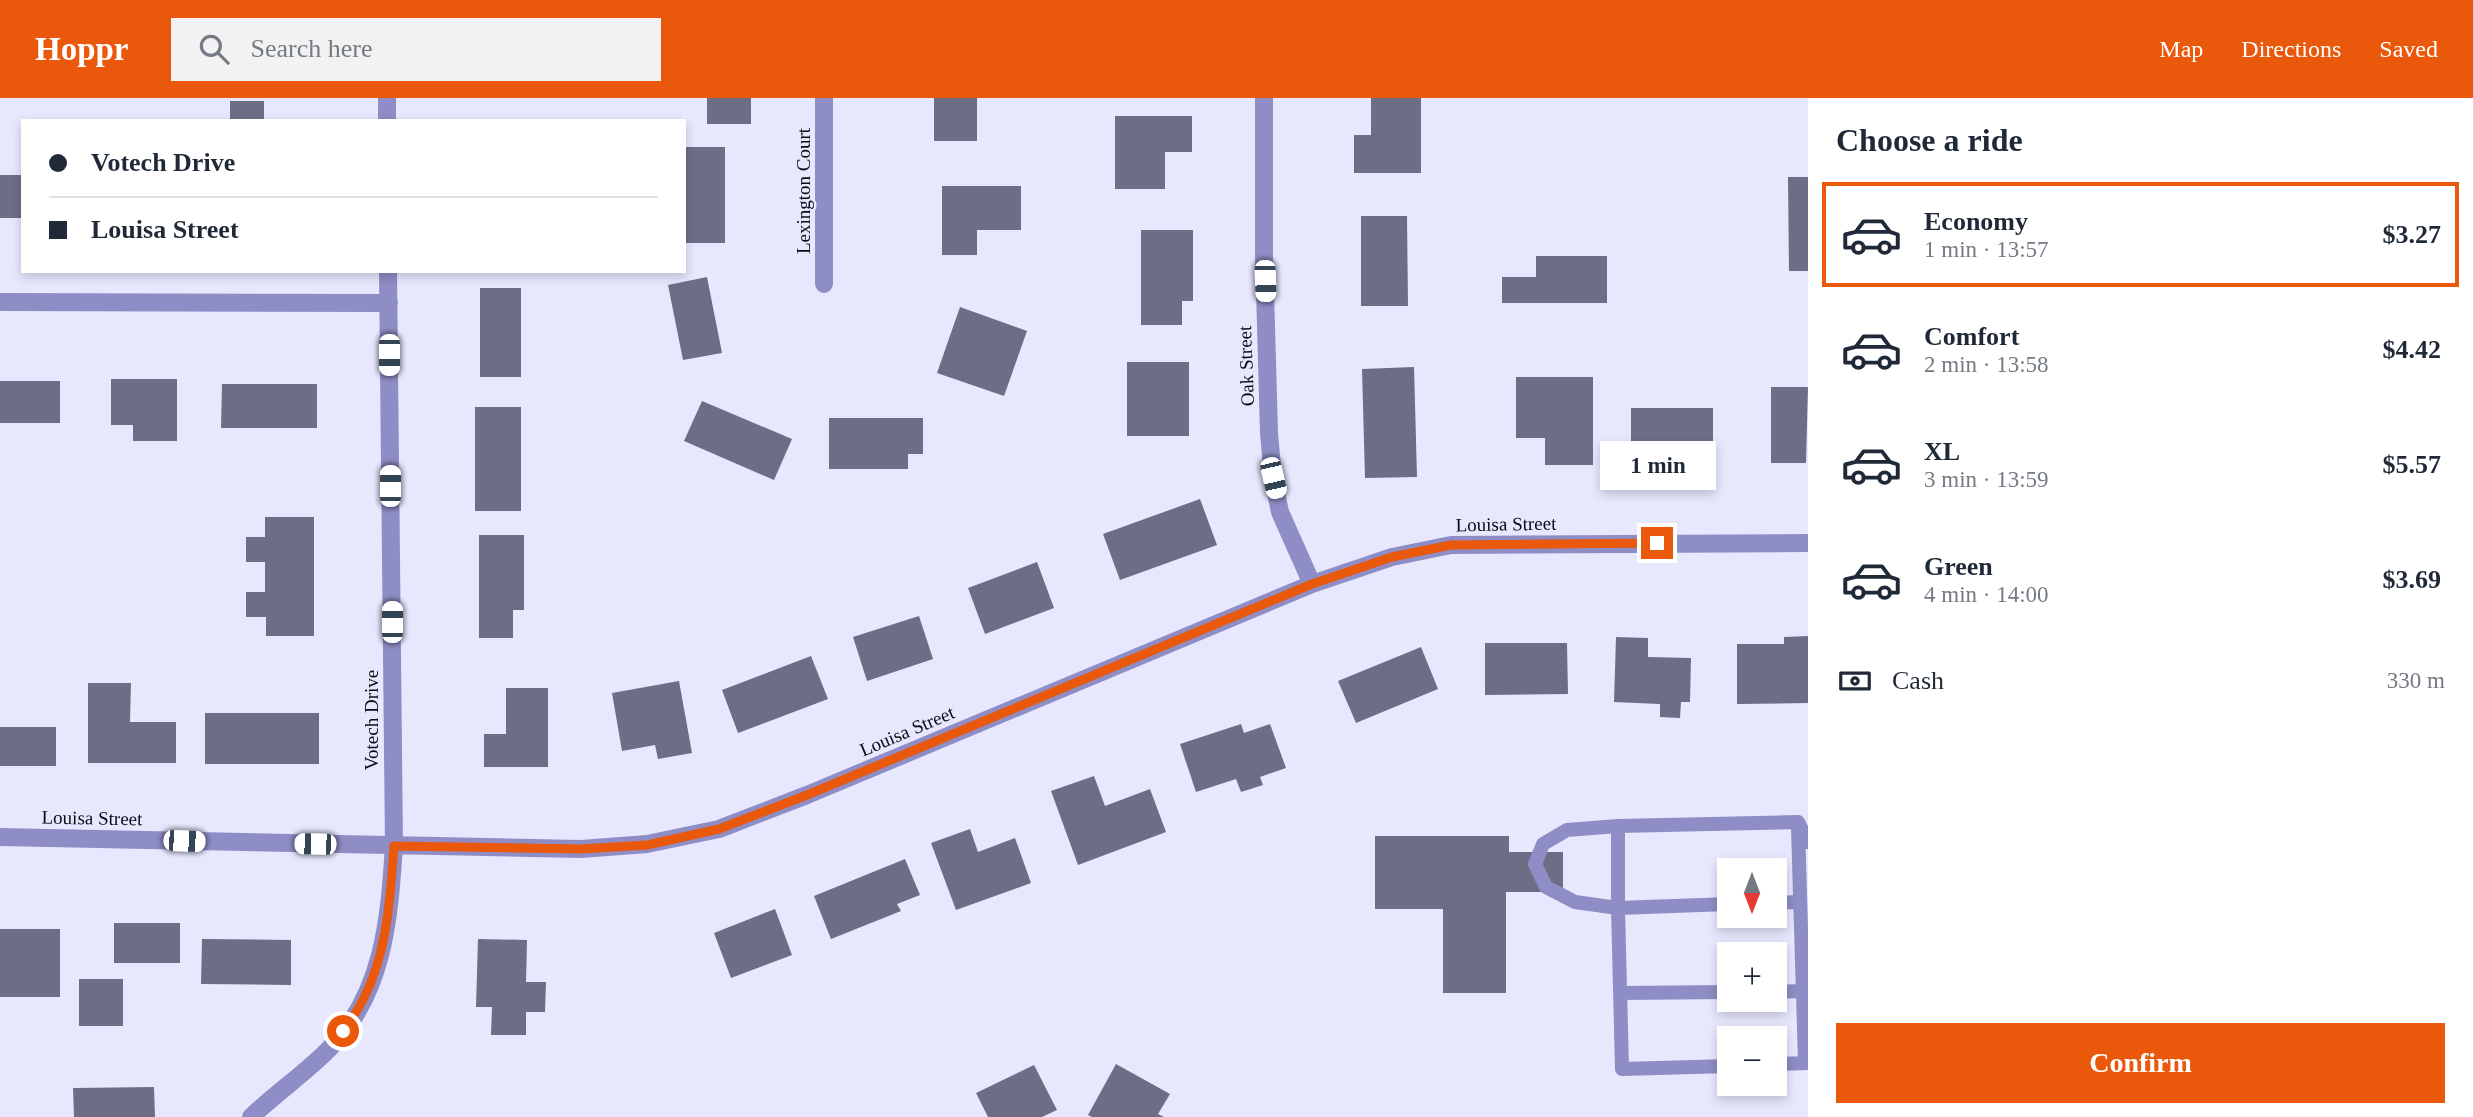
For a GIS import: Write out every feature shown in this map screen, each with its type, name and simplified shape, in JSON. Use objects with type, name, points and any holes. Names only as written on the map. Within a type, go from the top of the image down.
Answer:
[{"type":"street","points":[[387,98],[387,119]]},
{"type":"street","name":"Lexington Court","points":[[824,98],[824,284]]},
{"type":"street","name":"Oak Street","points":[[1264,98],[1264,255],[1269,433],[1273,478],[1280,512],[1312,584]]},
{"type":"street","name":"Votech Drive","points":[[251,1117],[329,1050],[357,1013],[378,967],[389,917],[394,846],[388,273]]},
{"type":"street","points":[[0,302],[389,303]]},
{"type":"street","name":"Louisa Street","points":[[0,837],[581,849],[647,845],[719,829],[807,795],[1312,584],[1392,557],[1451,545],[1808,543]]},
{"type":"lane","points":[[1717,904],[1618,908],[1575,902],[1546,887],[1535,864],[1543,844],[1567,830],[1618,826],[1798,822]]},
{"type":"lane","points":[[1798,822],[1808,842]]},
{"type":"lane","points":[[1787,1064],[1807,1063],[1798,822]]},
{"type":"lane","points":[[1618,826],[1622,1069],[1717,1066]]},
{"type":"lane","points":[[1787,902],[1800,902]]},
{"type":"lane","points":[[1787,992],[1803,991]]},
{"type":"lane","points":[[1620,993],[1717,992]]},
{"type":"building","points":[[707,98],[751,98],[751,124],[707,124]]},
{"type":"building","points":[[934,98],[977,98],[977,141],[934,141]]},
{"type":"building","points":[[1371,98],[1421,98],[1421,173],[1354,173],[1354,135],[1371,135]]},
{"type":"building","points":[[230,101],[264,101],[264,119],[230,119]]},
{"type":"building","points":[[1115,116],[1192,116],[1192,152],[1165,152],[1165,189],[1115,189]]},
{"type":"building","points":[[686,147],[725,147],[725,243],[686,243]]},
{"type":"building","points":[[0,175],[21,175],[21,218],[0,218]]},
{"type":"building","points":[[1788,177],[1808,177],[1808,271],[1789,271]]},
{"type":"building","points":[[942,186],[1021,186],[1021,230],[977,230],[977,255],[942,255]]},
{"type":"building","points":[[1361,216],[1407,216],[1408,306],[1361,306]]},
{"type":"building","points":[[1141,230],[1193,230],[1193,301],[1182,301],[1182,325],[1141,325]]},
{"type":"building","points":[[1536,256],[1607,256],[1607,303],[1502,303],[1502,277],[1536,277]]},
{"type":"building","points":[[707,277],[722,353],[683,360],[668,285]]},
{"type":"building","points":[[480,288],[521,288],[521,377],[480,377]]},
{"type":"building","points":[[960,307],[1027,331],[1004,396],[937,373]]},
{"type":"building","points":[[1127,362],[1189,362],[1189,436],[1127,436]]},
{"type":"building","points":[[1414,367],[1417,477],[1365,478],[1362,369]]},
{"type":"building","points":[[1516,377],[1593,377],[1593,465],[1545,465],[1545,438],[1516,438]]},
{"type":"building","points":[[111,379],[177,379],[177,441],[133,441],[133,425],[111,425]]},
{"type":"building","points":[[0,381],[60,381],[60,423],[0,423]]},
{"type":"building","points":[[222,384],[317,384],[317,428],[221,428]]},
{"type":"building","points":[[1771,387],[1808,387],[1806,463],[1771,463]]},
{"type":"building","points":[[702,401],[792,439],[774,480],[684,441]]},
{"type":"building","points":[[475,407],[521,407],[521,511],[475,511]]},
{"type":"building","points":[[1631,408],[1713,408],[1713,463],[1631,463]]},
{"type":"building","points":[[829,418],[923,418],[923,454],[908,454],[908,469],[829,469]]},
{"type":"building","points":[[1200,499],[1217,545],[1120,580],[1103,534]]},
{"type":"building","points":[[265,517],[314,517],[314,636],[266,636],[266,617],[246,617],[246,592],[265,592],[265,562],[246,562],[246,537],[265,537]]},
{"type":"building","points":[[479,535],[524,535],[524,610],[513,610],[513,638],[479,638]]},
{"type":"building","points":[[1037,562],[1054,608],[985,634],[968,588]]},
{"type":"building","points":[[919,616],[933,659],[867,681],[853,637]]},
{"type":"building","points":[[1808,636],[1808,703],[1737,704],[1737,644],[1784,644],[1784,637]]},
{"type":"building","points":[[1616,637],[1648,638],[1648,657],[1691,658],[1690,702],[1681,702],[1680,718],[1660,717],[1660,704],[1614,702]]},
{"type":"building","points":[[1485,643],[1567,643],[1568,694],[1485,695]]},
{"type":"building","points":[[1421,647],[1438,689],[1356,723],[1338,681]]},
{"type":"building","points":[[811,656],[828,699],[738,733],[722,690]]},
{"type":"building","points":[[679,681],[692,753],[658,759],[655,745],[622,751],[612,693]]},
{"type":"building","points":[[88,683],[131,683],[130,722],[176,722],[176,763],[88,763]]},
{"type":"building","points":[[506,688],[548,688],[548,767],[484,767],[484,734],[506,734]]},
{"type":"building","points":[[205,713],[319,713],[319,764],[205,764]]},
{"type":"building","points":[[1241,724],[1244,733],[1270,724],[1286,768],[1260,777],[1263,785],[1241,792],[1236,779],[1196,792],[1180,744]]},
{"type":"building","points":[[0,727],[56,727],[56,766],[0,766]]},
{"type":"building","points":[[1094,776],[1105,806],[1150,789],[1166,832],[1078,865],[1051,791]]},
{"type":"building","points":[[970,829],[978,852],[1015,838],[1031,883],[956,910],[931,843]]},
{"type":"building","points":[[1375,836],[1509,836],[1509,852],[1563,852],[1563,892],[1506,892],[1506,993],[1443,993],[1443,909],[1375,909]]},
{"type":"building","points":[[905,859],[920,895],[897,904],[901,911],[831,939],[814,896]]},
{"type":"building","points":[[775,909],[792,955],[731,978],[714,933]]},
{"type":"building","points":[[114,923],[180,923],[180,963],[114,963]]},
{"type":"building","points":[[0,929],[60,929],[60,997],[0,997]]},
{"type":"building","points":[[202,939],[291,940],[291,985],[201,984]]},
{"type":"building","points":[[478,939],[527,940],[526,982],[546,982],[545,1012],[526,1012],[526,1035],[491,1035],[492,1007],[476,1007]]},
{"type":"building","points":[[79,979],[123,979],[123,1026],[79,1026]]},
{"type":"building","points":[[1116,1064],[1170,1094],[1158,1114],[1164,1117],[1088,1115]]},
{"type":"building","points":[[1034,1065],[1057,1110],[1042,1117],[988,1117],[976,1093]]},
{"type":"building","points":[[154,1087],[155,1117],[74,1117],[73,1088]]},
{"type":"route","points":[[343,1031],[357,1013],[378,967],[389,917],[394,846],[581,849],[647,845],[719,829],[807,795],[1312,584],[1392,557],[1451,545],[1657,543]]}]
